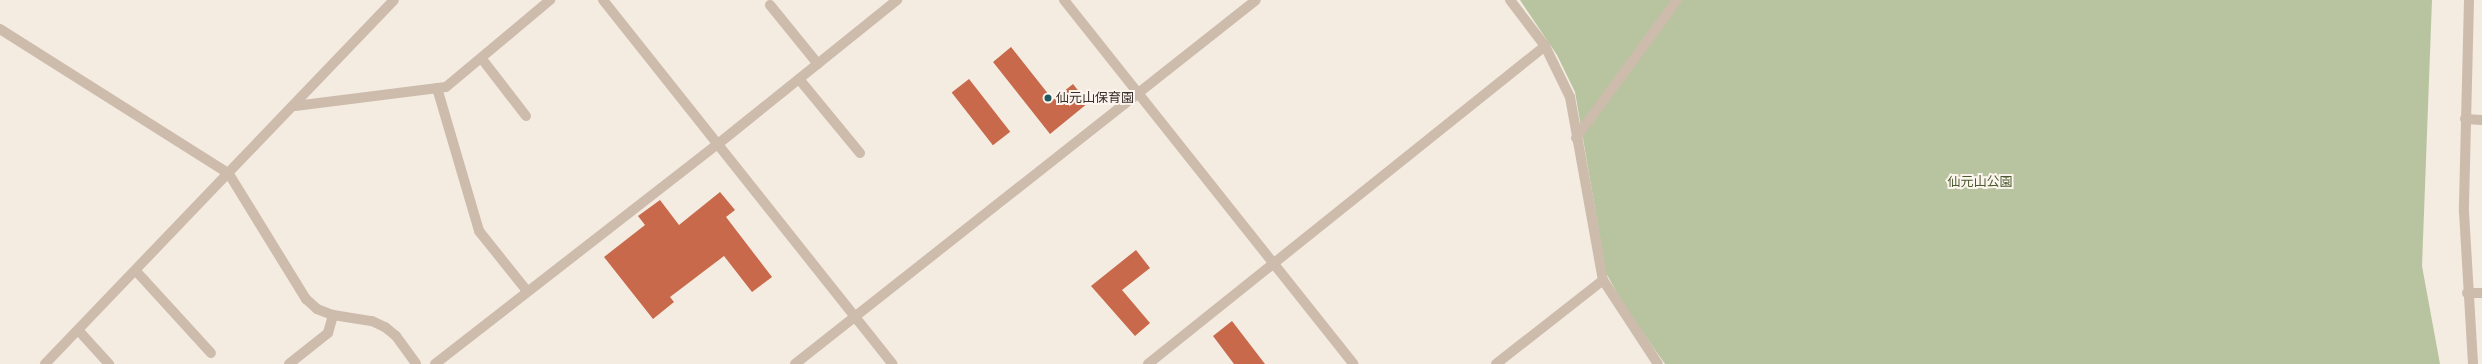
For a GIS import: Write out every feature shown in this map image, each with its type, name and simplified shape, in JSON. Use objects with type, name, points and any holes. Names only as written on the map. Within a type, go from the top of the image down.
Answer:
[{"type":"street","points":[[45,364],[295,106],[394,0]]},
{"type":"street","points":[[295,106],[446,87],[482,59],[550,0]]},
{"type":"street","points":[[603,0],[893,364]]},
{"type":"street","points":[[1064,0],[1354,364]]},
{"type":"street","points":[[795,364],[1256,0]]},
{"type":"street","points":[[1510,0],[1545,46],[1570,97],[1576,138],[1603,280],[1658,364]]},
{"type":"street","points":[[1576,138],[1677,0]]},
{"type":"street","points":[[2469,0],[2465,120],[2467,294],[2473,364]]},
{"type":"street","points":[[435,364],[718,144],[818,64],[890,2]]},
{"type":"street","points":[[770,5],[818,64]]},
{"type":"street","points":[[0,29],[229,174],[306,299],[317,309],[333,315],[372,321],[385,327],[396,336],[416,364]]},
{"type":"street","points":[[1148,364],[1545,46]]},
{"type":"street","points":[[482,59],[526,116]]},
{"type":"street","points":[[799,79],[860,153]]},
{"type":"street","points":[[437,88],[479,231],[527,291]]},
{"type":"street","points":[[2465,120],[2482,120]]},
{"type":"street","points":[[136,271],[211,353]]},
{"type":"street","points":[[1496,364],[1603,280]]},
{"type":"street","points":[[2467,294],[2482,293]]},
{"type":"street","points":[[289,364],[328,333],[333,315]]},
{"type":"street","points":[[78,331],[109,364]]},
{"type":"green space","name":"仙元山公園","points":[[1520,0],[2432,0],[2422,266],[2440,364],[1665,364],[1626,309],[1606,273],[1575,92],[1557,55]]},
{"type":"building","points":[[1011,47],[1053,100],[1073,84],[1088,103],[1050,134],[993,62]]},
{"type":"building","points":[[969,79],[1010,132],[993,145],[952,93]]},
{"type":"building","points":[[720,192],[735,210],[726,217],[772,277],[752,292],[724,256],[670,297],[674,302],[653,319],[604,257],[645,225],[638,216],[660,200],[679,225]]},
{"type":"building","points":[[1136,250],[1150,268],[1122,290],[1150,323],[1135,336],[1091,286]]},
{"type":"building","points":[[1232,321],[1265,364],[1234,364],[1213,336]]},
{"type":"place","name":"仙元山保育園","points":[[1048,98]]}]
